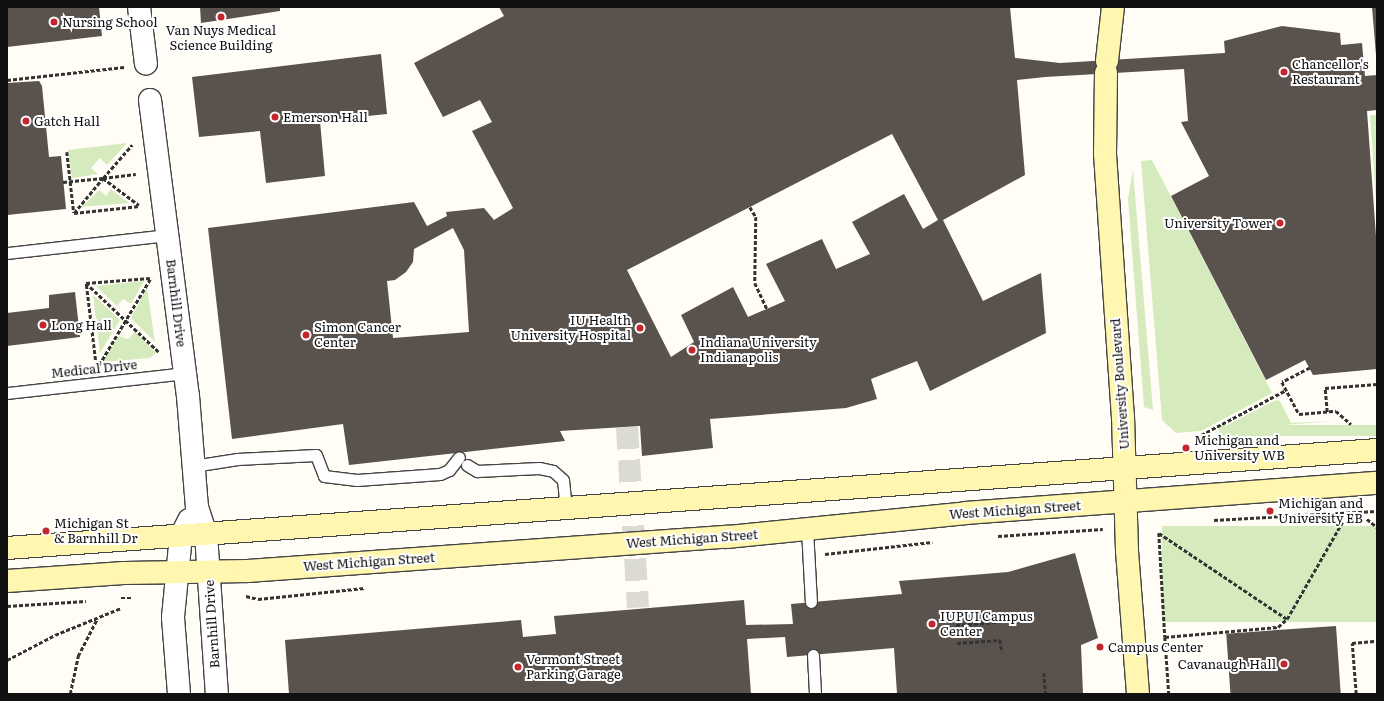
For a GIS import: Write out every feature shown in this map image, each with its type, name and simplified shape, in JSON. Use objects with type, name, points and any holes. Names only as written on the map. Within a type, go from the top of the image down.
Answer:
[{"type":"main road","name":"University Boulevard","points":[[1113,7],[1106,67],[1105,161],[1138,694]]},
{"type":"main road","points":[[7,548],[1377,450]]},
{"type":"main road","name":"West Michigan Street","points":[[7,581],[208,571],[807,529],[966,513],[1377,483]]},
{"type":"street","points":[[139,7],[146,64]]},
{"type":"street","name":"Barnhill Drive","points":[[150,100],[185,373],[197,507],[206,534],[217,694]]},
{"type":"street","points":[[179,694],[173,616],[177,572],[181,536],[197,507]]},
{"type":"lane","points":[[7,254],[168,235]]},
{"type":"lane","name":"Medical Drive","points":[[7,393],[185,373]]},
{"type":"lane","points":[[193,466],[237,459],[316,455],[324,476],[356,480],[440,474],[449,470],[458,457]]},
{"type":"lane","points":[[467,465],[477,471],[540,468],[553,471],[563,480],[566,508]]},
{"type":"lane","points":[[807,529],[811,602]]},
{"type":"lane","points":[[813,655],[815,694]]},
{"type":"path","points":[[7,80],[146,64]]},
{"type":"path","points":[[74,213],[133,143],[134,151]]},
{"type":"path","points":[[68,152],[74,213]]},
{"type":"path","points":[[136,166],[138,182]]},
{"type":"path","points":[[63,182],[137,174]]},
{"type":"path","points":[[103,178],[140,206]]},
{"type":"path","points":[[140,198],[152,285]]},
{"type":"path","points":[[74,213],[140,206]]},
{"type":"path","points":[[750,207],[756,217],[755,283],[767,309]]},
{"type":"path","points":[[86,283],[151,278]]},
{"type":"path","points":[[96,370],[151,278]]},
{"type":"path","points":[[86,283],[160,353]]},
{"type":"path","points":[[86,283],[96,370]]},
{"type":"path","points":[[156,358],[160,353],[160,346]]},
{"type":"path","points":[[1310,368],[1282,382],[1299,414],[1336,411],[1351,424]]},
{"type":"path","points":[[96,370],[101,370]]},
{"type":"path","points":[[1327,412],[1326,388],[1377,384]]},
{"type":"path","points":[[1201,435],[1286,390]]},
{"type":"path","points":[[1207,520],[1377,511]]},
{"type":"path","points":[[1367,519],[1377,527]]},
{"type":"path","points":[[1165,637],[1278,627],[1287,619],[1342,521]]},
{"type":"path","points":[[996,536],[1101,529]]},
{"type":"path","points":[[1169,694],[1159,533],[1287,619]]},
{"type":"path","points":[[833,554],[935,541]]},
{"type":"path","points":[[243,595],[258,599],[322,594]]},
{"type":"path","points":[[113,599],[135,598]]},
{"type":"path","points":[[7,606],[90,600]]},
{"type":"path","points":[[7,660],[55,635],[121,608]]},
{"type":"path","points":[[70,694],[78,656],[97,618]]},
{"type":"path","points":[[956,625],[998,622]]},
{"type":"path","points":[[957,643],[1000,640],[1002,652]]},
{"type":"path","points":[[1356,694],[1352,643],[1377,641]]},
{"type":"path","points":[[1044,673],[1046,694]]},
{"type":"green space","points":[[1370,115],[1377,115],[1377,215]]},
{"type":"green space","points":[[127,143],[107,165],[100,158],[91,168],[98,174],[72,178],[68,150]]},
{"type":"green space","points":[[1152,160],[1272,393],[1201,431],[1176,433],[1162,420],[1141,161]]},
{"type":"green space","points":[[1133,170],[1153,410],[1144,407],[1128,199]]},
{"type":"green space","points":[[111,189],[129,203],[82,207],[99,190],[106,196]]},
{"type":"green space","points":[[144,281],[131,304],[123,299],[117,306],[96,286]]},
{"type":"green space","points":[[147,288],[155,342],[131,318]]},
{"type":"green space","points":[[93,295],[120,320],[100,353]]},
{"type":"green space","points":[[135,332],[156,353],[150,358],[103,362],[119,336],[128,339]]},
{"type":"green space","points":[[1276,400],[1280,401],[1291,423],[1335,421],[1218,430]]},
{"type":"green space","points":[[1219,425],[1377,425],[1377,436],[1219,436]]},
{"type":"green space","points":[[1162,526],[1377,526],[1377,622],[1162,622]]},
{"type":"building","name":"Nursing School","points":[[7,7],[99,7],[102,36],[7,47]]},
{"type":"building","name":"Van Nuys Medical Science Building","points":[[200,7],[280,7],[280,11],[201,23]]},
{"type":"building","name":"IU Health University Hospital","points":[[499,7],[1010,7],[1015,58],[1060,63],[1225,53],[1224,41],[1282,26],[1340,33],[1341,45],[1362,43],[1365,76],[1377,75],[1377,110],[1367,111],[1377,250],[1377,369],[1313,375],[1305,360],[1266,380],[1171,196],[1209,176],[1181,122],[1188,121],[1184,69],[1045,77],[1017,80],[1025,175],[943,220],[983,301],[1041,273],[1046,333],[930,391],[917,361],[871,379],[877,399],[846,408],[710,419],[713,448],[642,456],[640,426],[560,431],[565,441],[349,465],[343,424],[232,439],[208,228],[414,202],[427,226],[447,216],[446,212],[484,208],[494,220],[513,208],[472,131],[492,122],[480,100],[443,117],[414,63],[504,16]],"holes":[[[892,134],[938,220],[923,229],[904,194],[852,222],[870,254],[836,269],[822,239],[766,264],[785,301],[748,317],[733,287],[681,315],[694,342],[671,357],[627,270]],[[453,228],[464,250],[469,332],[393,338],[387,281],[395,280],[406,272],[413,262],[414,249]]]},
{"type":"building","points":[[1372,7],[1377,7],[1377,55],[1376,55]]},
{"type":"building","name":"Emerson Hall","points":[[381,54],[387,114],[320,121],[325,176],[266,183],[260,131],[199,137],[192,77]]},
{"type":"building","name":"Gatch Hall","points":[[39,81],[42,86],[49,157],[61,156],[66,209],[7,215],[7,83]]},
{"type":"building","name":"Long Hall","points":[[75,292],[80,337],[7,346],[7,313],[49,308],[49,295]]},
{"type":"building","points":[[1075,553],[1098,638],[1081,645],[1083,694],[897,694],[894,648],[787,657],[785,637],[747,639],[751,694],[289,694],[285,640],[521,620],[523,637],[556,634],[554,616],[744,600],[746,625],[793,624],[791,604],[902,594],[899,581],[1008,572]]},
{"type":"building","name":"Cavanaugh Hall","points":[[1336,626],[1341,694],[1230,694],[1226,634]]},
{"type":"tunnel","points":[[627,427],[638,608]]},
{"type":"place","name":"Van Nuys Medical Science Building","points":[[221,17]]},
{"type":"place","name":"Nursing School","points":[[54,22]]},
{"type":"place","name":"Chancellor's Restaurant","points":[[1284,72]]},
{"type":"place","name":"Emerson Hall","points":[[275,117]]},
{"type":"place","name":"Gatch Hall","points":[[26,121]]},
{"type":"place","name":"University Tower","points":[[1280,223]]},
{"type":"place","name":"Long Hall","points":[[43,325]]},
{"type":"place","name":"IU Health University Hospital","points":[[640,328]]},
{"type":"place","name":"Simon Cancer Center","points":[[306,335]]},
{"type":"place","name":"Indiana University Indianapolis","points":[[692,350]]},
{"type":"place","name":"Michigan and University WB","points":[[1186,448]]},
{"type":"place","name":"Michigan and University EB","points":[[1270,511]]},
{"type":"place","name":"Michigan St & Barnhill Dr","points":[[46,531]]},
{"type":"place","name":"IUPUI Campus Center","points":[[932,624]]},
{"type":"place","name":"Campus Center","points":[[1100,647]]},
{"type":"place","name":"Cavanaugh Hall","points":[[1284,664]]},
{"type":"place","name":"Vermont Street Parking Garage","points":[[518,667]]}]
